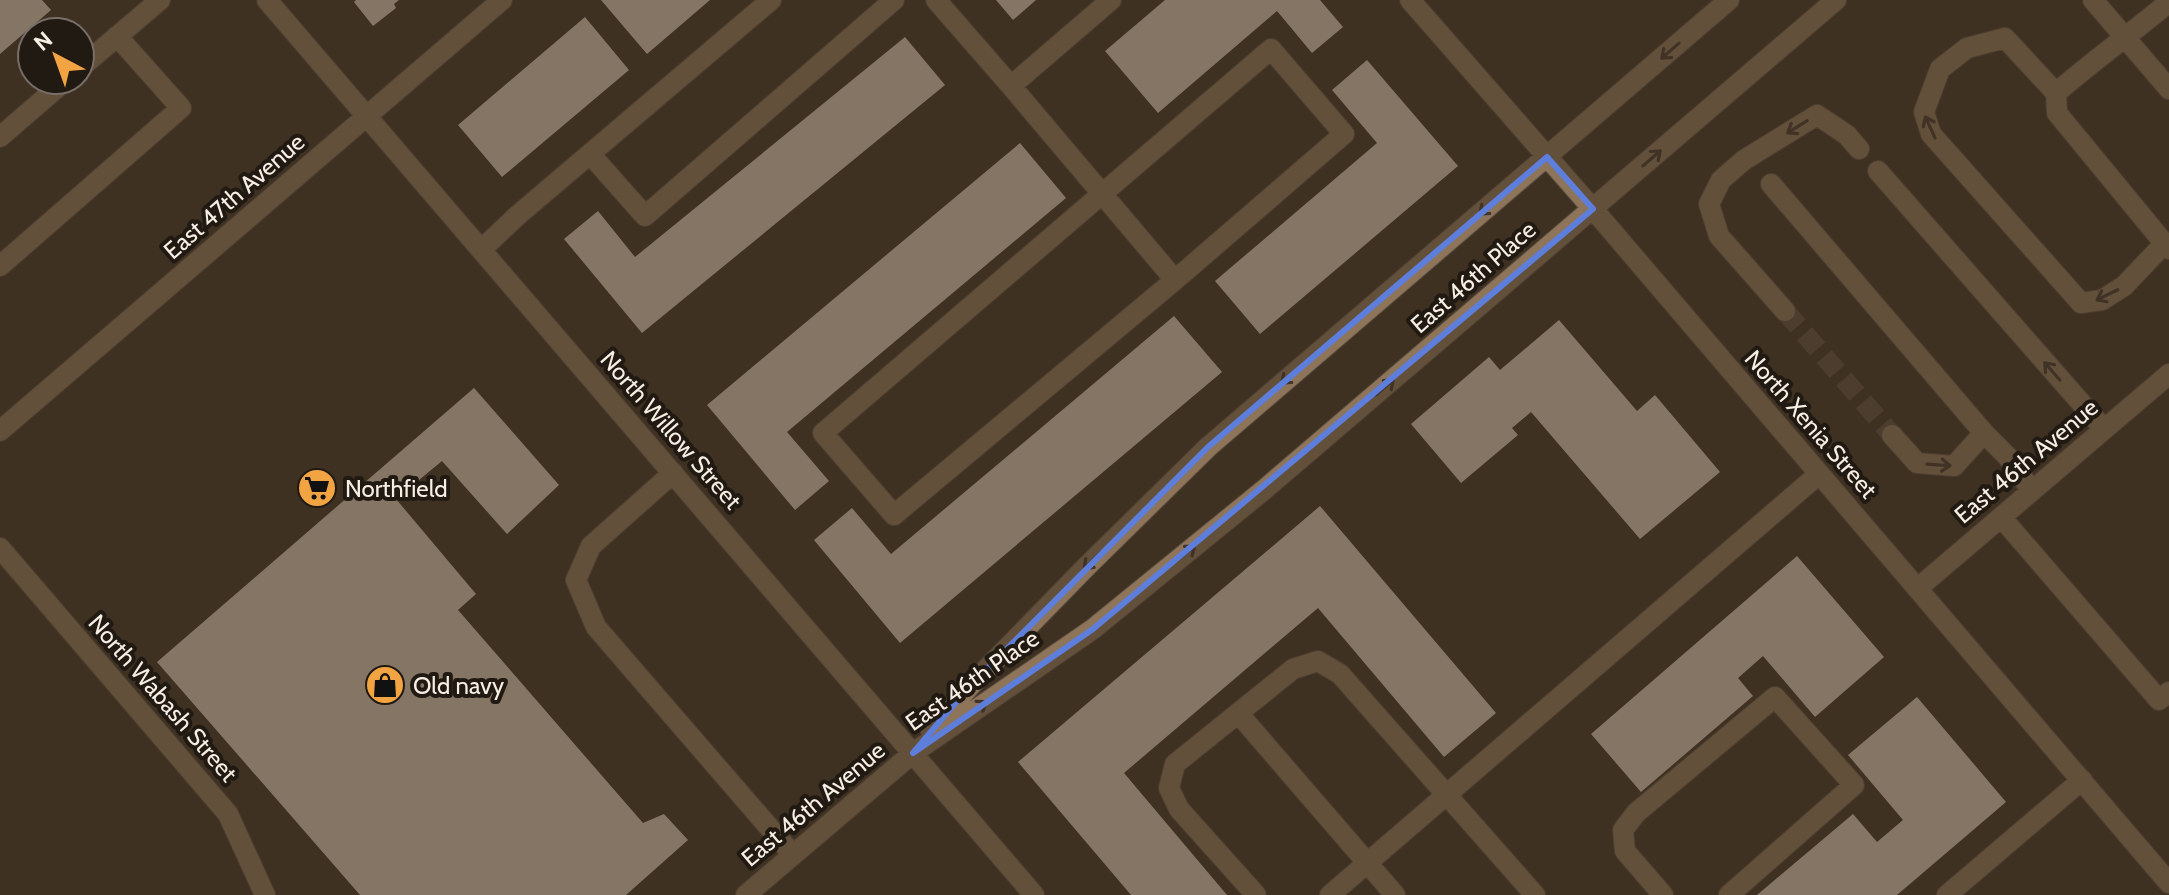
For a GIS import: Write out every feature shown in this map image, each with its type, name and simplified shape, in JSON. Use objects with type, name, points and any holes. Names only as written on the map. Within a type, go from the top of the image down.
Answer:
[{"type":"street","points":[[96,54],[160,0]]},
{"type":"street","name":"North Willow Street","points":[[267,0],[1034,895]]},
{"type":"street","name":"East 47th Avenue","points":[[0,431],[502,0]]},
{"type":"street","points":[[482,249],[771,0]]},
{"type":"street","points":[[591,155],[645,216],[894,0]]},
{"type":"street","points":[[936,0],[1175,280]]},
{"type":"street","points":[[1011,86],[1111,0]]},
{"type":"street","name":"North Xenia Street","points":[[1410,0],[1593,209],[2169,883]]},
{"type":"street","name":"East 46th Place","points":[[913,753],[968,688],[1208,447],[1729,0]]},
{"type":"street","name":"East 46th Place","points":[[913,753],[1093,629],[1265,489],[1836,0]]},
{"type":"street","points":[[2093,0],[2169,89]]},
{"type":"street","points":[[2056,93],[2169,2]]},
{"type":"street","points":[[0,266],[181,108],[117,36]]},
{"type":"street","points":[[2005,38],[2056,93],[2057,113],[2167,247],[2124,286],[2102,300],[2081,303],[1931,134],[1924,112],[1940,69],[1967,48],[2005,38]]},
{"type":"street","points":[[1271,49],[1344,134],[1175,280],[894,515],[823,433],[1271,49]]},
{"type":"street","points":[[0,137],[47,96]]},
{"type":"street","points":[[1785,311],[1719,236],[1709,204],[1721,180],[1744,160],[1817,115],[1847,135],[1859,149]]},
{"type":"street","points":[[1878,171],[2104,429]]},
{"type":"street","points":[[1771,184],[2007,456],[2032,491]]},
{"type":"street","name":"East 46th Avenue","points":[[1918,588],[2169,374]]},
{"type":"street","points":[[1892,435],[1917,463],[1954,466],[1984,433]]},
{"type":"street","points":[[673,473],[591,546],[576,580],[596,627],[793,855]]},
{"type":"street","points":[[1330,895],[1819,474]]},
{"type":"street","points":[[2001,517],[2166,701]]},
{"type":"street","name":"North Wabash Street","points":[[0,548],[228,814],[265,895]]},
{"type":"street","points":[[1256,895],[1179,809],[1169,788],[1175,764],[1293,669],[1318,661],[1340,674],[1535,895]]},
{"type":"street","points":[[1663,895],[1625,851],[1623,830],[1636,813],[1775,697],[1854,785],[1729,895]]},
{"type":"street","points":[[1238,713],[1395,895]]},
{"type":"street","name":"East 46th Avenue","points":[[746,895],[913,753]]},
{"type":"street","points":[[1947,895],[2082,780]]},
{"type":"highlighted area","points":[[1547,157],[1593,209],[1093,629],[913,753],[968,688],[1208,447]]},
{"type":"building","points":[[0,0],[42,0],[51,10],[44,16],[16,16],[16,40],[0,54]]},
{"type":"building","points":[[399,0],[394,4],[396,8],[373,26],[354,2]]},
{"type":"building","points":[[601,0],[710,0],[647,54]]},
{"type":"building","points":[[996,0],[1036,0],[1013,20]]},
{"type":"building","points":[[1165,0],[1320,0],[1343,27],[1312,53],[1277,11],[1158,113],[1105,51]]},
{"type":"building","points":[[585,17],[629,70],[502,177],[458,125]]},
{"type":"building","points":[[905,37],[945,85],[642,333],[564,239],[598,211],[635,257]]},
{"type":"building","points":[[1367,60],[1458,166],[1260,334],[1215,281],[1377,143],[1332,90]]},
{"type":"building","points":[[1020,143],[1066,198],[787,432],[829,481],[795,510],[707,405]]},
{"type":"building","points":[[1174,316],[1222,372],[900,643],[814,540],[852,508],[891,554]]},
{"type":"building","points":[[1559,320],[1637,411],[1655,395],[1720,472],[1640,539],[1531,412],[1512,428],[1518,435],[1461,483],[1411,424],[1489,357],[1500,370]]},
{"type":"building","points":[[474,388],[559,485],[507,534],[442,461],[396,499],[476,594],[458,610],[643,823],[664,814],[688,840],[626,895],[360,895],[157,662]]},
{"type":"building","points":[[1320,506],[1496,713],[1444,757],[1318,608],[1124,773],[1227,895],[1131,895],[1018,762]]},
{"type":"building","points":[[1797,556],[1884,657],[1815,717],[1763,656],[1738,678],[1753,696],[1641,792],[1591,734]]},
{"type":"building","points":[[1917,697],[2006,802],[1897,895],[1757,895],[1853,814],[1877,842],[1903,820],[1848,755]]},
{"type":"tunnel","points":[[1785,311],[1892,435]]},
{"type":"place","name":"Northfield","points":[[317,488]]},
{"type":"place","name":"Old navy","points":[[385,685]]}]
